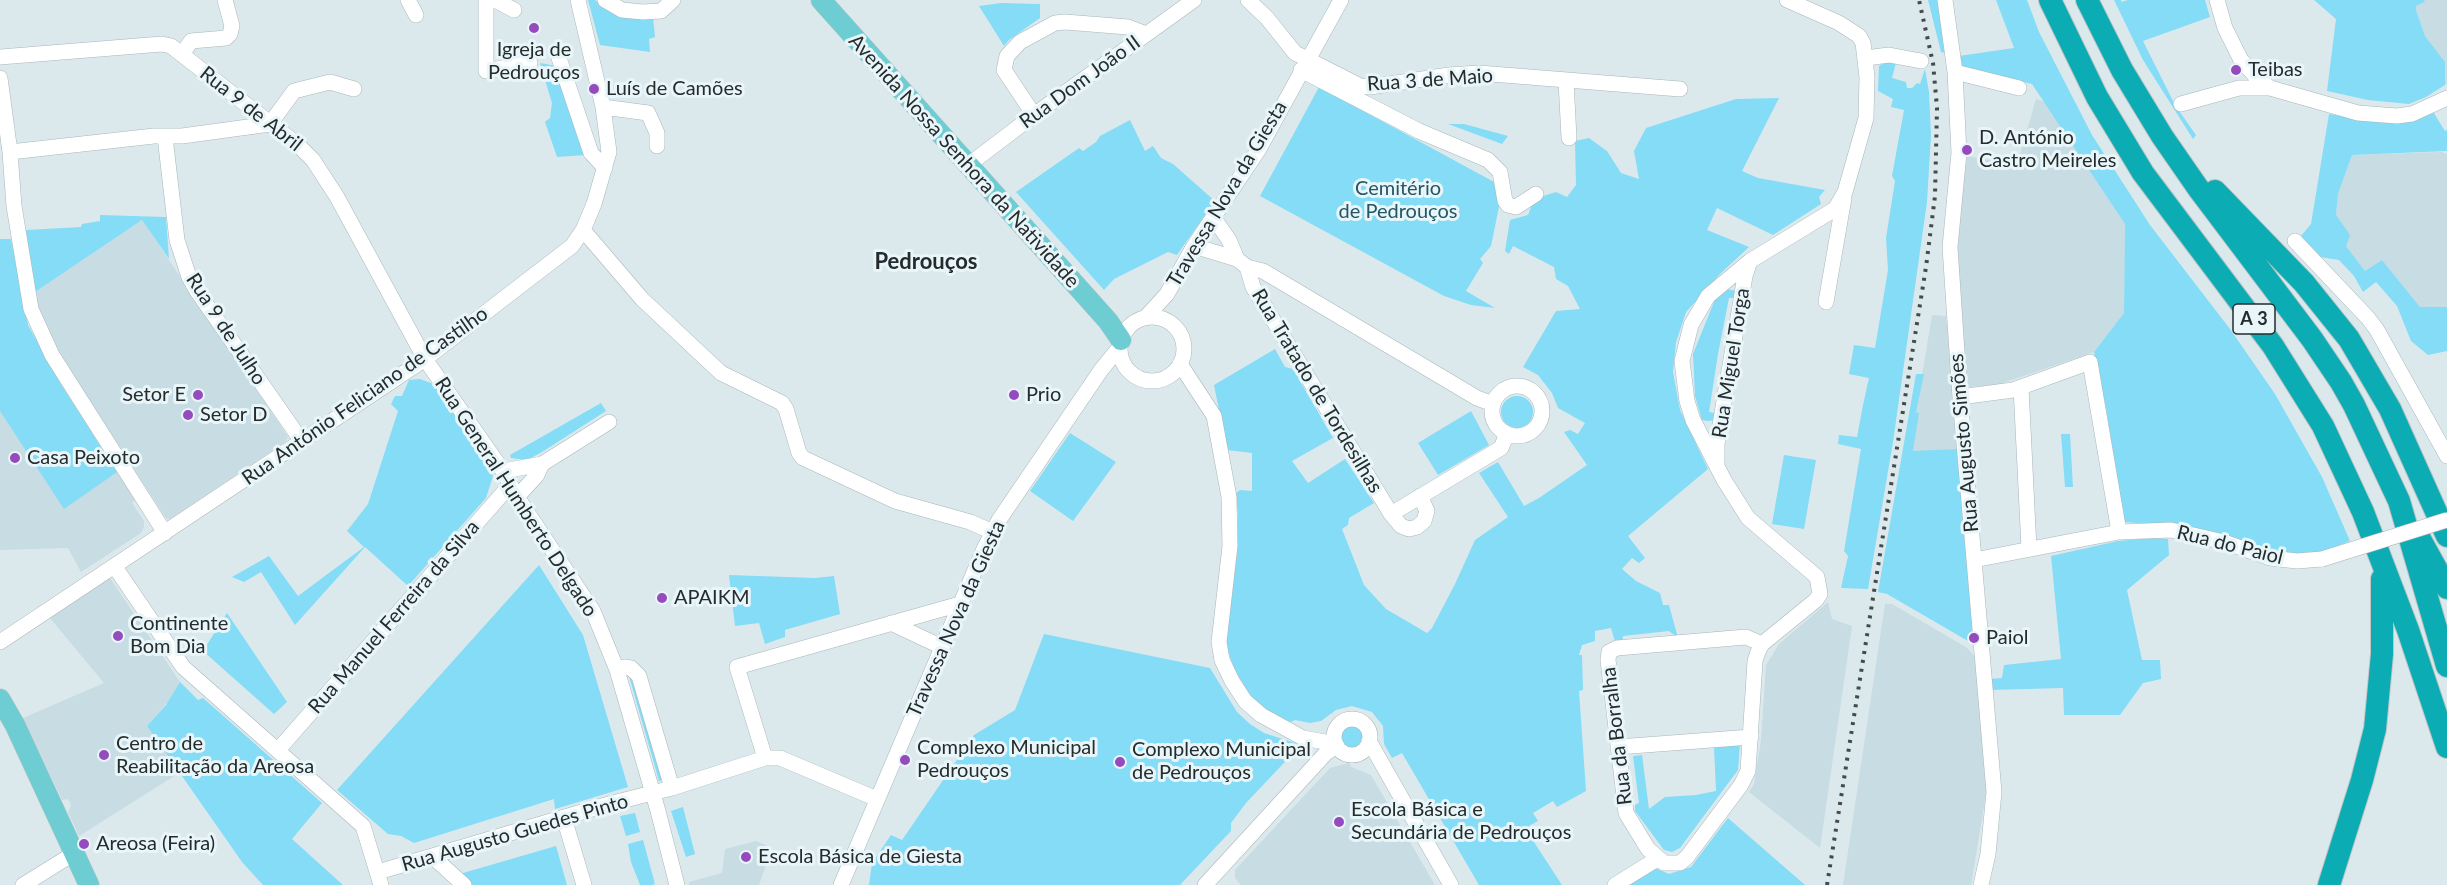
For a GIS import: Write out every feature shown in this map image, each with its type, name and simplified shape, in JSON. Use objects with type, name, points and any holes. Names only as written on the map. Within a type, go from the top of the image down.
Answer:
[{"type":"highway","name":"A 3","points":[[2050,0],[2097,97],[2143,173],[2299,384],[2345,470],[2408,630],[2447,747]]},
{"type":"highway","name":"A 3","points":[[2087,0],[2122,70],[2162,136],[2204,197],[2312,339],[2341,382],[2369,434],[2399,501],[2447,666]]},
{"type":"highway","points":[[2162,136],[2304,283],[2349,339],[2390,410],[2447,536]]},
{"type":"highway","points":[[2399,501],[2447,588]]},
{"type":"highway","points":[[2329,885],[2362,780],[2375,729],[2381,680],[2384,614],[2380,557]]},
{"type":"main road","name":"Avenida Nossa Senhora da Natividade","points":[[821,0],[967,166],[1108,321],[1129,333]]},
{"type":"main road","points":[[0,699],[15,725],[89,885]]},
{"type":"street","points":[[183,53],[191,41],[226,38],[230,34],[232,26],[225,0]]},
{"type":"street","points":[[408,0],[416,15]]},
{"type":"street","points":[[486,0],[486,71],[530,63]]},
{"type":"street","points":[[495,0],[514,10]]},
{"type":"street","name":"Rua António Feliciano de Castilho","points":[[0,642],[425,359],[572,246],[583,230],[594,204],[609,152],[603,107],[578,0]]},
{"type":"street","points":[[605,0],[622,10],[643,12],[661,11],[673,0]]},
{"type":"street","name":"Rua Dom João II","points":[[967,166],[1034,114],[1194,0]]},
{"type":"street","name":"Rua 3 de Maio","points":[[1248,0],[1268,18],[1304,64],[1360,86],[1370,87],[1449,75],[1479,73],[1680,89]]},
{"type":"street","name":"Travessa Nova da Giesta","points":[[842,885],[942,646],[993,532],[1101,370],[1129,333],[1167,294],[1194,246],[1259,149],[1341,0]]},
{"type":"street","points":[[1787,0],[1854,32],[1863,43],[1866,58],[1866,118],[1845,192],[1826,302]]},
{"type":"street","name":"Rua Augusto Simões","points":[[1946,0],[1955,72],[1959,153],[1950,247],[1960,397],[1994,792],[1988,855],[1981,885]]},
{"type":"street","points":[[2217,0],[2226,28],[2241,60],[2256,78],[2270,88]]},
{"type":"street","points":[[1034,114],[1004,70],[1006,56],[1020,42],[1044,28],[1065,22],[1128,27],[1146,34]]},
{"type":"street","name":"Rua 9 de Abril","points":[[0,57],[162,44],[183,53],[223,88],[306,152],[338,197],[425,359]]},
{"type":"street","points":[[1866,58],[1889,55],[1921,61]]},
{"type":"street","points":[[559,58],[591,153],[605,168]]},
{"type":"street","points":[[1304,64],[1419,131],[1488,160],[1500,172],[1505,201],[1508,205],[1516,207],[1536,194]]},
{"type":"street","points":[[1955,72],[2019,88]]},
{"type":"street","points":[[0,78],[10,152],[14,206],[26,285],[39,330],[66,378],[165,533]]},
{"type":"street","points":[[1566,81],[1569,138]]},
{"type":"street","points":[[10,152],[270,124],[294,91],[330,82],[354,89]]},
{"type":"street","points":[[2181,104],[2239,88],[2270,88],[2358,113],[2383,116],[2412,114],[2447,98]]},
{"type":"street","points":[[603,107],[648,113],[657,134],[657,146]]},
{"type":"street","name":"Rua 9 de Julho","points":[[165,137],[177,240],[186,269],[197,291],[301,440]]},
{"type":"street","points":[[1616,885],[1657,859],[1664,863],[1680,863],[1717,819],[1741,785],[1748,771],[1755,661],[1762,644],[1816,600],[1820,594],[1817,577],[1748,518],[1693,420],[1687,401],[1682,362],[1692,325],[1708,296],[1750,261],[1835,209],[1845,192]]},
{"type":"street","name":"Rua Tratado de Tordesilhas","points":[[1213,217],[1229,240],[1254,287],[1396,522],[1405,528],[1413,529],[1421,525],[1427,512],[1420,496]]},
{"type":"street","points":[[583,230],[642,299],[721,373],[782,403],[786,409],[799,453],[803,458],[895,501],[970,522],[993,532]]},
{"type":"street","points":[[2295,241],[2368,318],[2447,456]]},
{"type":"street","name":"Rua Tratado de Tordesilhas","points":[[1194,246],[1263,271],[1477,398],[1493,404]]},
{"type":"street","name":"Rua Miguel Torga","points":[[1717,466],[1717,444],[1745,276],[1750,261]]},
{"type":"street","name":"Travessa Nova da Giesta","points":[[1167,294],[1175,326]]},
{"type":"street","points":[[1128,371],[1120,357],[1129,333],[1167,320],[1181,334],[1184,355],[1175,371],[1162,379]]},
{"type":"street","name":"Rua General Humberto Delgado","points":[[425,359],[503,471],[593,611],[617,670],[677,885]]},
{"type":"street","points":[[1960,397],[2021,387],[2090,362],[2119,532]]},
{"type":"street","points":[[1180,364],[1214,416],[1229,497],[1230,546],[1219,642],[1222,660],[1232,681],[1245,701],[1265,718],[1304,738],[1336,745],[1350,755],[1364,747]]},
{"type":"street","points":[[1101,370],[1128,371],[1144,380],[1162,379],[1197,393]]},
{"type":"street","points":[[1517,386],[1532,391],[1541,404],[1540,419],[1537,426],[1523,435],[1508,434],[1496,425],[1493,418],[1493,404],[1502,391],[1517,386]]},
{"type":"street","points":[[2021,387],[2029,549]]},
{"type":"street","name":"Rua Manuel Ferreira da Silva","points":[[503,471],[542,464],[609,422]]},
{"type":"street","name":"Rua Tratado de Tordesilhas","points":[[1391,514],[1501,448],[1508,434]]},
{"type":"street","name":"Rua Manuel Ferreira da Silva","points":[[278,750],[514,491],[537,475],[542,464]]},
{"type":"street","name":"Rua do Paiol","points":[[1974,561],[2119,532],[2171,530],[2224,542],[2270,558],[2297,561],[2322,559],[2447,520]]},
{"type":"street","points":[[115,567],[183,666],[363,826],[379,879]]},
{"type":"street","points":[[877,799],[780,758],[765,758],[737,667],[960,604]]},
{"type":"street","points":[[891,623],[942,646]]},
{"type":"street","name":"Rua da Borralha","points":[[1657,859],[1648,849],[1626,813],[1608,660],[1609,652],[1617,648],[1746,638],[1762,644]]},
{"type":"street","points":[[617,670],[624,667],[631,668],[639,676],[672,788]]},
{"type":"street","points":[[1295,732],[1316,732],[1348,720],[1360,721],[1367,728],[1364,747],[1372,759],[1385,770],[1451,885]]},
{"type":"street","points":[[1336,745],[1335,734],[1339,725]]},
{"type":"street","points":[[1618,747],[1751,737]]},
{"type":"street","points":[[1205,885],[1326,753],[1336,745]]},
{"type":"street","name":"Rua Augusto Guedes Pinto","points":[[379,879],[433,857],[672,788],[765,758]]},
{"type":"street","points":[[564,818],[584,885]]},
{"type":"street","points":[[24,885],[73,854]]},
{"type":"street","points":[[433,857],[464,885]]},
{"type":"shaded area","points":[[2424,0],[2447,0],[2447,83],[2445,85],[2445,62],[2425,36],[2416,10],[2416,6],[2425,2]]},
{"type":"shaded area","points":[[2036,99],[2045,102],[2125,224],[2124,313],[2094,352],[1997,385],[1968,387],[1958,285],[1957,243],[1967,156],[2017,165]]},
{"type":"shaded area","points":[[2442,152],[2447,154],[2447,307],[2420,307],[2382,260],[2365,271],[2346,246],[2336,215],[2338,194],[2352,155]]},
{"type":"shaded area","points":[[142,220],[288,437],[285,442],[170,519],[166,518],[54,346],[37,306],[35,292]]},
{"type":"shaded area","points":[[1932,315],[1946,316],[1959,449],[1912,452],[1919,413],[1916,412]]},
{"type":"shaded area","points":[[62,386],[135,500],[132,503],[144,521],[141,533],[81,572],[68,548],[0,550],[0,411]]},
{"type":"shaded area","points":[[110,578],[180,682],[172,697],[147,726],[179,773],[79,836],[68,812],[70,803],[68,799],[62,800],[23,718],[104,683],[50,618]]},
{"type":"shaded area","points":[[1828,602],[1832,619],[1852,626],[1820,848],[1749,792],[1754,784],[1761,740],[1766,665],[1779,644]]},
{"type":"shaded area","points":[[1885,604],[1892,604],[1947,636],[1967,648],[1975,657],[1988,782],[1971,885],[1843,885]]},
{"type":"shaded area","name":"Escola Básica e Secundária de Pedrouços","points":[[1349,763],[1351,767],[1371,775],[1435,885],[1241,885],[1235,878],[1235,870],[1330,768]]},
{"type":"shaded area","name":"Escola Básica de Giesta","points":[[756,841],[772,848],[759,885],[689,885],[689,882],[722,873],[725,849]]},
{"type":"green space","points":[[588,0],[595,0],[610,10],[653,17],[655,37],[649,39],[650,52],[600,45]]},
{"type":"green space","points":[[1928,0],[1938,0],[1946,53],[1941,52]]},
{"type":"green space","points":[[1996,0],[2027,0],[2039,32],[2092,135],[2150,225],[2230,329],[2275,394],[2322,477],[2350,541],[2319,553],[2298,556],[2191,527],[2124,522],[2106,408],[2094,352],[2124,313],[2125,224],[2032,84],[1959,66],[1959,56],[2014,48]]},
{"type":"green space","points":[[2114,0],[2121,0],[2121,2],[2128,0],[2205,0],[2210,17],[2143,41],[2175,105],[2196,135],[2193,139],[2143,60]]},
{"type":"green space","points":[[2314,0],[2424,0],[2425,2],[2416,6],[2416,10],[2425,36],[2445,62],[2445,85],[2409,104],[2368,100],[2327,91],[2336,19]]},
{"type":"green space","points":[[1001,3],[1040,4],[1040,18],[1004,46],[979,6]]},
{"type":"green space","points":[[1885,62],[1896,63],[1892,78],[1906,82],[1907,88],[1912,88],[1917,83],[1920,84],[1925,69],[1929,92],[1931,135],[1927,202],[1893,442],[1868,589],[1841,588],[1848,556],[1844,551],[1861,449],[1838,444],[1839,435],[1857,437],[1869,378],[1849,374],[1854,345],[1875,348],[1888,270],[1886,238],[1895,181],[1892,176],[1904,110],[1891,107],[1893,99],[1878,91],[1879,66]]},
{"type":"green space","points":[[540,63],[557,66],[586,155],[557,157],[545,122],[550,118],[552,103]]},
{"type":"green space","name":"Cemitério de Pedrouços","points":[[1319,87],[1496,183],[1500,202],[1491,246],[1480,259],[1483,263],[1466,291],[1495,308],[1471,305],[1444,296],[1260,196]]},
{"type":"green space","points":[[1779,98],[1742,171],[1758,178],[1825,190],[1819,197],[1821,204],[1773,235],[1717,208],[1707,230],[1749,247],[1720,274],[1686,312],[1676,342],[1673,372],[1680,410],[1708,469],[1628,536],[1645,558],[1639,563],[1632,558],[1622,569],[1636,581],[1660,593],[1663,605],[1669,605],[1678,638],[1669,631],[1623,636],[1622,642],[1615,642],[1611,628],[1595,631],[1595,641],[1582,645],[1579,655],[1582,655],[1583,690],[1579,691],[1586,791],[1557,807],[1553,801],[1533,813],[1538,821],[1529,826],[1533,833],[1530,836],[1562,885],[1479,885],[1402,753],[1392,758],[1384,744],[1383,726],[1372,712],[1352,706],[1336,710],[1321,721],[1310,723],[1295,720],[1291,722],[1270,714],[1252,698],[1234,669],[1226,644],[1237,542],[1238,513],[1235,494],[1240,490],[1252,491],[1252,453],[1227,450],[1214,385],[1275,349],[1285,367],[1293,369],[1333,438],[1292,461],[1308,483],[1345,459],[1374,503],[1349,518],[1348,525],[1342,529],[1364,585],[1386,609],[1427,633],[1432,628],[1455,584],[1475,540],[1508,517],[1479,473],[1498,462],[1524,506],[1587,465],[1564,432],[1570,430],[1578,434],[1585,423],[1558,408],[1552,393],[1538,375],[1523,367],[1556,311],[1580,309],[1568,286],[1556,279],[1554,267],[1513,246],[1509,254],[1505,251],[1510,220],[1528,215],[1534,199],[1556,192],[1567,197],[1576,185],[1575,141],[1589,138],[1607,151],[1621,173],[1639,179],[1634,151],[1646,128],[1736,99]]},
{"type":"green space","points":[[2432,110],[2445,131],[2447,130],[2447,151],[2352,155],[2338,194],[2336,215],[2350,235],[2346,246],[2365,271],[2382,260],[2420,307],[2447,307],[2447,351],[2428,355],[2411,341],[2397,306],[2376,282],[2363,292],[2354,276],[2339,260],[2320,257],[2300,237],[2311,224],[2329,114],[2383,123],[2408,122]]},
{"type":"green space","points":[[1130,120],[1145,151],[1153,146],[1161,158],[1173,164],[1215,201],[1177,255],[1168,252],[1114,279],[1104,290],[1016,192],[1079,148],[1083,151],[1096,142],[1100,136]]},
{"type":"green space","points":[[1448,124],[1464,124],[1508,136],[1502,144]]},
{"type":"green space","points":[[100,215],[166,217],[169,259],[142,220],[35,292],[26,230],[81,227],[82,224],[100,221]]},
{"type":"green space","points":[[0,239],[11,239],[28,325],[62,386],[117,472],[64,509],[0,411]]},
{"type":"green space","points":[[1727,289],[1736,291],[1735,298],[1729,298],[1718,354],[1709,412],[1715,413],[1715,420],[1702,420],[1695,396],[1693,354],[1716,297]]},
{"type":"green space","points":[[1916,374],[1924,374],[1916,412],[1919,413],[1913,451],[1959,449],[1974,638],[1968,641],[1887,594],[1878,592]]},
{"type":"green space","points":[[420,379],[436,385],[487,460],[493,476],[486,498],[408,586],[365,547],[295,625],[261,572],[244,582],[232,577],[269,556],[298,596],[364,547],[347,531],[368,504],[398,411],[391,404],[395,396],[402,396],[409,380]]},
{"type":"green space","points":[[1517,396],[1528,401],[1533,412],[1528,423],[1517,428],[1506,423],[1501,412],[1506,401]]},
{"type":"green space","points":[[601,403],[606,411],[542,452],[527,460],[511,458],[510,455]]},
{"type":"green space","points":[[1471,411],[1489,445],[1438,475],[1418,443]]},
{"type":"green space","points":[[1070,433],[1116,462],[1073,521],[1030,491]]},
{"type":"green space","points":[[2061,434],[2070,434],[2073,487],[2065,487]]},
{"type":"green space","points":[[1784,455],[1816,460],[1804,529],[1772,524]]},
{"type":"green space","points":[[2168,539],[2169,555],[2127,590],[2142,660],[2160,660],[2161,679],[2143,683],[2120,715],[2064,715],[2063,688],[1990,690],[1990,679],[2002,678],[2004,665],[2061,659],[2051,556],[2118,541]]},
{"type":"green space","points":[[539,565],[583,635],[628,787],[555,809],[554,799],[414,843],[401,836],[388,834],[337,790]]},
{"type":"green space","points":[[729,575],[815,578],[834,576],[840,614],[785,630],[785,637],[765,644],[759,623],[735,626]]},
{"type":"green space","points":[[227,613],[287,702],[274,714],[203,651]]},
{"type":"green space","name":"Complexo Municipal de Pedrouços","points":[[1044,634],[1210,668],[1237,712],[1250,724],[1264,733],[1299,746],[1246,803],[1231,823],[1231,831],[1180,885],[869,885],[872,863],[891,835],[902,840],[974,735],[1015,710]]},
{"type":"green space","points":[[633,675],[664,780],[659,781],[629,676]]},
{"type":"green space","points":[[180,682],[198,700],[203,698],[322,803],[292,839],[343,885],[263,885],[242,862],[147,726],[166,705]]},
{"type":"green space","points":[[1352,725],[1357,726],[1363,732],[1363,742],[1357,748],[1352,749],[1347,748],[1341,742],[1340,737],[1341,732],[1347,726]]},
{"type":"green space","points":[[1740,744],[1738,770],[1680,848],[1672,852],[1664,850],[1635,811],[1635,805],[1639,803],[1633,756],[1642,755],[1649,809],[1665,797],[1716,791],[1714,747]]},
{"type":"green space","points":[[683,807],[695,854],[686,857],[671,811]]},
{"type":"green space","points":[[635,813],[640,832],[626,836],[620,816]]},
{"type":"green space","points":[[1728,818],[1805,885],[1624,885],[1653,867],[1669,874],[1691,867]]},
{"type":"green space","points":[[643,840],[655,884],[652,885],[640,885],[631,862],[628,844]]},
{"type":"green space","points":[[556,846],[567,885],[452,885],[463,873]]},
{"type":"railway","points":[[1827,885],[1926,267],[1935,196],[1937,108],[1933,63],[1919,0]]},
{"type":"place","name":"Igreja de Pedrouços","points":[[534,28]]},
{"type":"place","name":"Teibas","points":[[2236,70]]},
{"type":"place","name":"Luís de Camões","points":[[594,89]]},
{"type":"place","name":"D. António Castro Meireles","points":[[1967,150]]},
{"type":"place","name":"Setor E","points":[[198,395]]},
{"type":"place","name":"Prio","points":[[1014,395]]},
{"type":"place","name":"Setor D","points":[[188,415]]},
{"type":"place","name":"Casa Peixoto","points":[[15,458]]},
{"type":"place","name":"APAIKM","points":[[662,598]]},
{"type":"place","name":"Continente Bom Dia","points":[[118,636]]},
{"type":"place","name":"Paiol","points":[[1974,638]]},
{"type":"place","name":"Centro de Reabilitação da Areosa","points":[[104,755]]},
{"type":"place","name":"Complexo Municipal Pedrouços","points":[[905,760]]},
{"type":"place","name":"Complexo Municipal de Pedrouços","points":[[1120,762]]},
{"type":"place","name":"Escola Básica e Secundária de Pedrouços","points":[[1339,822]]},
{"type":"place","name":"Areosa (Feira)","points":[[84,844]]},
{"type":"place","name":"Escola Básica de Giesta","points":[[746,857]]},
{"type":"district","name":"Pedrouços","points":[[926,262]]}]
